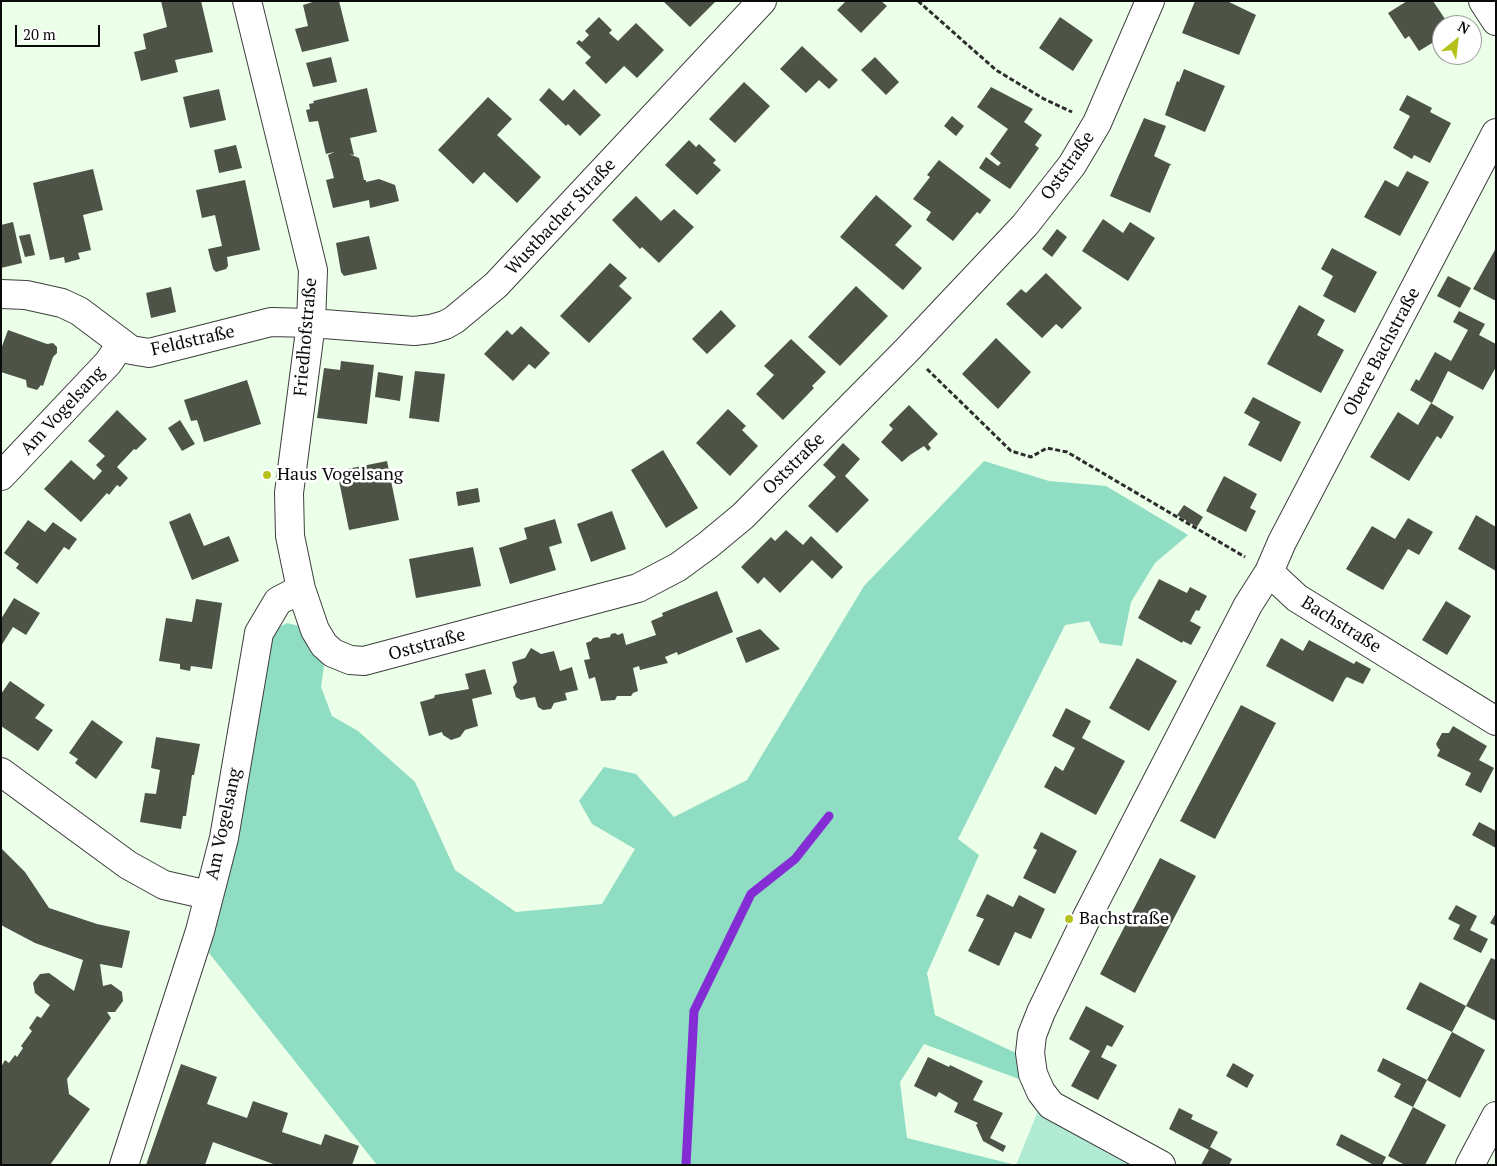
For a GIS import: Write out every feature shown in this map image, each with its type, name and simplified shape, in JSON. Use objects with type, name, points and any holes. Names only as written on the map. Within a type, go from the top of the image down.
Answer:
[{"type":"street","name":"Friedhofstraße","points":[[247,1],[313,270],[310,323],[289,493],[290,536],[301,589]]},
{"type":"street","name":"Wustbacher Straße","points":[[310,323],[414,331],[431,329],[454,320],[496,286],[762,1]]},
{"type":"street","name":"Oststraße","points":[[301,589],[315,630],[324,646],[342,658],[364,661],[638,588],[678,567],[743,516],[907,350],[1025,225],[1072,165],[1097,124],[1150,1]]},
{"type":"street","points":[[1483,1],[1496,21]]},
{"type":"street","name":"Obere Bachstraße","points":[[1269,572],[1282,542],[1496,133]]},
{"type":"street","name":"Feldstraße","points":[[1,294],[35,297],[62,303],[79,312],[131,350],[150,353],[271,322],[310,323]]},
{"type":"street","name":"Am Vogelsang","points":[[1,476],[108,363],[121,344]]},
{"type":"street","points":[[1161,1165],[1051,1105],[1041,1092],[1033,1074],[1030,1053],[1032,1035],[1041,1012],[1092,908],[1248,605],[1269,572]]},
{"type":"street","name":"Bachstraße","points":[[1269,572],[1297,598],[1496,721]]},
{"type":"street","name":"Am Vogelsang","points":[[1,772],[128,865],[164,885],[208,895],[224,838],[259,633],[278,601],[301,589]]},
{"type":"street","points":[[124,1165],[200,931],[208,895]]},
{"type":"street","points":[[1470,1165],[1496,1116]]},
{"type":"path","points":[[918,1],[996,70],[1044,99],[1097,124]]},
{"type":"path","points":[[907,350],[1010,451],[1032,458],[1047,448],[1067,452],[1269,572]]},
{"type":"green space","points":[[1038,1111],[1058,1118],[1142,1165],[1016,1165]]},
{"type":"shaded area","points":[[984,461],[1049,481],[1106,486],[1188,535],[1155,563],[1131,602],[1122,646],[1100,643],[1089,621],[1065,625],[958,839],[979,855],[927,973],[935,1015],[1018,1054],[1019,1079],[924,1044],[900,1082],[907,1138],[1016,1165],[377,1165],[209,953],[238,840],[266,646],[275,629],[287,623],[303,627],[315,643],[324,666],[321,687],[332,716],[358,731],[415,782],[455,870],[516,912],[602,904],[635,849],[592,824],[579,801],[604,767],[636,774],[674,817],[747,780],[864,586]]},
{"type":"building","points":[[161,1],[201,1],[213,52],[175,60],[178,72],[141,81],[134,52],[146,49],[143,34],[167,27]]},
{"type":"building","points":[[316,1],[339,1],[349,41],[302,52],[295,29],[308,26],[303,5]]},
{"type":"building","points":[[663,1],[716,1],[690,27]]},
{"type":"building","points":[[846,1],[881,1],[887,6],[861,33],[837,10]]},
{"type":"building","points":[[1195,1],[1227,1],[1256,15],[1239,55],[1182,33]]},
{"type":"building","points":[[1407,1],[1433,1],[1442,15],[1432,15],[1432,43],[1419,51],[1409,36],[1405,39],[1388,13]]},
{"type":"building","points":[[599,17],[612,30],[609,33],[618,41],[636,23],[664,50],[637,78],[624,66],[606,84],[585,63],[591,57],[576,43],[579,40],[582,42],[589,35],[585,31]]},
{"type":"building","points":[[1060,17],[1093,40],[1073,71],[1039,48]]},
{"type":"building","points":[[802,46],[838,80],[829,89],[819,80],[806,93],[780,69]]},
{"type":"building","points":[[331,57],[337,82],[313,87],[306,63]]},
{"type":"building","points":[[875,57],[899,82],[886,95],[861,70]]},
{"type":"building","points":[[1184,69],[1225,86],[1205,132],[1165,115],[1177,81],[1179,82]]},
{"type":"building","points":[[744,82],[770,106],[735,143],[709,119]]},
{"type":"building","points":[[991,87],[1033,109],[1024,122],[1042,135],[1035,145],[1039,148],[1010,189],[979,168],[986,157],[998,166],[1001,163],[990,154],[1008,129],[977,107]]},
{"type":"building","points":[[367,88],[377,132],[350,138],[354,155],[349,154],[359,158],[366,182],[379,179],[395,185],[399,201],[370,208],[369,200],[333,208],[326,180],[334,178],[328,155],[334,152],[326,154],[318,121],[309,122],[306,110],[310,109],[309,104],[314,103],[313,101]]},
{"type":"building","points":[[549,88],[563,101],[574,89],[601,115],[580,136],[568,124],[566,126],[539,100]]},
{"type":"building","points":[[219,89],[226,120],[190,128],[183,97]]},
{"type":"building","points":[[1407,95],[1432,108],[1430,112],[1451,123],[1430,163],[1414,155],[1412,159],[1393,148],[1410,116],[1399,110]]},
{"type":"building","points":[[488,97],[512,119],[497,135],[541,177],[517,203],[484,172],[473,184],[438,150]]},
{"type":"building","points":[[952,116],[964,126],[956,136],[944,126]]},
{"type":"building","points":[[1144,118],[1166,126],[1154,156],[1172,165],[1170,165],[1150,213],[1110,196]]},
{"type":"building","points":[[689,140],[696,147],[699,144],[716,160],[713,163],[721,170],[697,195],[665,165]]},
{"type":"building","points":[[236,145],[242,168],[219,173],[214,150]]},
{"type":"building","points":[[939,160],[991,200],[980,214],[977,212],[953,241],[926,220],[931,212],[913,199],[930,177],[927,175]]},
{"type":"building","points":[[93,169],[103,210],[83,215],[91,250],[78,253],[80,259],[65,263],[64,257],[50,260],[33,183]]},
{"type":"building","points":[[1407,171],[1429,182],[1400,236],[1364,217],[1385,180],[1398,187]]},
{"type":"building","points":[[245,180],[260,250],[227,257],[228,266],[226,269],[216,272],[213,269],[208,249],[222,246],[215,215],[202,218],[196,190]]},
{"type":"building","points":[[876,195],[912,226],[895,245],[922,268],[903,290],[840,237]]},
{"type":"building","points":[[636,196],[661,221],[674,209],[694,227],[659,263],[642,247],[640,249],[612,220]]},
{"type":"building","points":[[1103,219],[1123,233],[1130,222],[1155,238],[1128,281],[1082,251]]},
{"type":"building","points":[[13,222],[22,263],[1,268],[1,225]]},
{"type":"building","points":[[1057,229],[1067,237],[1052,257],[1042,249]]},
{"type":"building","points":[[30,234],[35,255],[25,257],[19,236]]},
{"type":"building","points":[[369,236],[377,269],[344,276],[341,272],[336,243]]},
{"type":"building","points":[[1332,248],[1377,272],[1355,313],[1323,296],[1333,276],[1321,269]]},
{"type":"building","points":[[1496,248],[1496,301],[1473,289]]},
{"type":"building","points":[[610,263],[627,278],[619,286],[632,298],[589,343],[560,316]]},
{"type":"building","points":[[1046,273],[1082,308],[1062,329],[1056,324],[1042,338],[1006,304],[1021,289],[1026,293]]},
{"type":"building","points":[[1448,276],[1471,288],[1460,308],[1437,296]]},
{"type":"building","points":[[856,286],[888,316],[840,366],[808,337]]},
{"type":"building","points":[[171,287],[176,312],[151,318],[146,293]]},
{"type":"building","points":[[1299,305],[1325,320],[1317,335],[1344,350],[1321,393],[1267,364]]},
{"type":"building","points":[[721,310],[736,326],[707,354],[692,339]]},
{"type":"building","points":[[1459,311],[1485,324],[1479,335],[1496,344],[1496,367],[1483,390],[1448,371],[1432,403],[1410,390],[1416,379],[1419,381],[1435,352],[1451,361],[1468,330],[1453,322]]},
{"type":"building","points":[[521,326],[550,353],[535,369],[529,364],[513,381],[484,354],[507,330],[512,335]]},
{"type":"building","points":[[8,330],[47,344],[53,343],[57,347],[57,353],[53,357],[43,386],[41,385],[37,390],[27,387],[26,380],[1,372],[1,349]]},
{"type":"building","points":[[996,338],[1031,372],[998,409],[962,374]]},
{"type":"building","points":[[791,339],[826,372],[812,386],[814,388],[783,420],[756,394],[774,375],[764,366]]},
{"type":"building","points":[[341,361],[374,365],[367,424],[317,418],[324,368],[340,370]]},
{"type":"building","points":[[415,371],[445,374],[439,422],[409,418]]},
{"type":"building","points":[[378,372],[403,376],[400,401],[375,397]]},
{"type":"building","points":[[247,380],[261,424],[204,442],[197,420],[191,421],[184,400]]},
{"type":"building","points":[[1253,397],[1301,422],[1281,462],[1248,445],[1260,422],[1244,413]]},
{"type":"building","points":[[1431,403],[1454,417],[1441,439],[1437,436],[1409,481],[1370,457],[1398,412],[1418,425]]},
{"type":"building","points":[[909,405],[938,434],[928,444],[931,448],[928,451],[924,446],[902,462],[881,442],[893,429],[889,425]]},
{"type":"building","points":[[728,409],[746,426],[742,430],[758,446],[730,476],[696,443]]},
{"type":"building","points":[[117,410],[147,439],[136,450],[134,449],[117,467],[128,478],[120,487],[117,485],[109,495],[107,493],[81,522],[44,489],[71,460],[94,480],[102,471],[96,465],[105,456],[88,441]]},
{"type":"building","points":[[180,420],[195,444],[182,451],[168,428]]},
{"type":"building","points":[[843,443],[860,459],[845,476],[869,500],[837,533],[808,506],[836,477],[823,465]]},
{"type":"building","points":[[663,450],[698,508],[666,528],[631,470]]},
{"type":"building","points":[[387,461],[399,520],[349,530],[337,471]]},
{"type":"building","points":[[1224,476],[1257,494],[1250,508],[1256,511],[1246,532],[1206,511]]},
{"type":"building","points":[[478,488],[480,502],[458,506],[456,492]]},
{"type":"building","points":[[1184,505],[1203,517],[1197,527],[1177,515]]},
{"type":"building","points":[[612,511],[626,549],[591,562],[577,524]]},
{"type":"building","points":[[190,513],[204,546],[229,536],[239,561],[192,580],[169,522]]},
{"type":"building","points":[[1476,515],[1496,527],[1496,571],[1458,549]]},
{"type":"building","points":[[1408,518],[1433,532],[1419,555],[1408,549],[1383,590],[1346,569],[1372,526],[1395,539]]},
{"type":"building","points":[[555,519],[562,543],[549,547],[556,570],[510,584],[499,548],[527,539],[524,528]]},
{"type":"building","points":[[28,520],[45,532],[53,522],[77,539],[69,550],[64,547],[37,584],[16,568],[19,564],[4,553]]},
{"type":"building","points":[[786,530],[803,545],[811,536],[843,567],[832,579],[812,560],[780,593],[764,577],[758,584],[741,567],[771,537],[775,541]]},
{"type":"building","points":[[473,547],[481,586],[416,598],[409,559]]},
{"type":"building","points":[[1159,579],[1187,593],[1190,587],[1207,596],[1199,611],[1196,610],[1190,621],[1201,627],[1191,645],[1183,641],[1182,643],[1138,618]]},
{"type":"building","points":[[717,591],[733,632],[678,655],[677,652],[665,657],[668,663],[640,670],[639,666],[633,668],[638,691],[631,696],[617,696],[615,700],[601,701],[595,677],[589,679],[584,660],[590,659],[586,643],[593,638],[610,637],[611,634],[615,633],[618,635],[623,633],[626,645],[656,635],[651,621],[663,616],[662,613]]},
{"type":"building","points":[[14,598],[40,613],[26,635],[13,627],[1,646],[1,619]]},
{"type":"building","points":[[196,599],[222,603],[212,669],[191,666],[190,671],[180,669],[180,664],[159,661],[166,618],[192,622]]},
{"type":"building","points":[[1446,601],[1471,616],[1447,655],[1422,640]]},
{"type":"building","points":[[760,629],[780,649],[746,663],[736,638]]},
{"type":"building","points":[[1281,638],[1303,651],[1309,640],[1354,664],[1356,661],[1371,669],[1363,684],[1347,677],[1333,702],[1266,666]]},
{"type":"building","points":[[531,648],[541,654],[554,651],[560,671],[572,667],[578,690],[565,693],[567,700],[554,703],[551,709],[543,710],[538,707],[535,697],[521,700],[516,697],[513,687],[517,682],[512,662],[525,658]]},
{"type":"building","points":[[1137,658],[1177,681],[1149,731],[1109,708]]},
{"type":"building","points":[[485,669],[492,694],[472,699],[478,726],[465,730],[460,737],[451,740],[443,735],[442,732],[429,736],[420,702],[434,698],[435,695],[469,689],[465,674]]},
{"type":"building","points":[[10,681],[45,705],[35,718],[53,730],[38,751],[1,726],[1,694]]},
{"type":"building","points":[[1241,705],[1276,723],[1215,839],[1180,821]]},
{"type":"building","points":[[1066,708],[1091,721],[1082,738],[1125,761],[1096,815],[1044,787],[1055,766],[1063,771],[1075,748],[1052,736]]},
{"type":"building","points":[[92,720],[123,742],[96,779],[75,763],[78,759],[69,753]]},
{"type":"building","points":[[1453,726],[1487,746],[1479,760],[1494,768],[1481,793],[1465,785],[1471,773],[1437,756],[1440,750],[1436,744],[1442,733],[1449,733]]},
{"type":"building","points":[[156,737],[200,744],[194,775],[192,775],[186,816],[183,816],[181,829],[140,822],[145,793],[156,794],[160,770],[151,768]]},
{"type":"building","points":[[1479,822],[1496,831],[1496,848],[1472,835]]},
{"type":"building","points":[[1041,832],[1077,851],[1055,894],[1023,878],[1037,850],[1033,848]]},
{"type":"building","points":[[1,848],[25,872],[49,908],[97,924],[130,931],[122,968],[100,964],[103,986],[111,984],[122,992],[123,1001],[115,1012],[107,1012],[111,1018],[67,1079],[69,1094],[90,1109],[50,1165],[1,1165],[1,1067],[5,1060],[9,1063],[15,1055],[17,1057],[23,1048],[21,1046],[32,1031],[29,1028],[37,1016],[41,1018],[50,1005],[35,993],[33,983],[40,974],[49,973],[74,991],[83,960],[35,943],[1,925]]},
{"type":"building","points":[[1160,858],[1196,876],[1135,993],[1100,974]]},
{"type":"building","points":[[987,894],[1013,907],[1019,895],[1045,909],[1031,939],[1015,932],[999,966],[968,951],[984,919],[976,916]]},
{"type":"building","points":[[1456,905],[1477,916],[1470,930],[1488,939],[1481,953],[1453,939],[1460,925],[1448,919]]},
{"type":"building","points":[[1496,913],[1496,926],[1490,923]]},
{"type":"building","points":[[1491,958],[1496,960],[1496,1021],[1466,1006]]},
{"type":"building","points":[[1420,982],[1466,1006],[1452,1032],[1406,1009]]},
{"type":"building","points":[[1086,1006],[1124,1026],[1112,1047],[1107,1045],[1101,1057],[1117,1065],[1098,1100],[1071,1086],[1090,1051],[1069,1039]]},
{"type":"building","points":[[1452,1032],[1485,1050],[1460,1098],[1427,1080]]},
{"type":"building","points":[[928,1057],[983,1081],[973,1100],[1003,1113],[990,1138],[1006,1146],[1003,1152],[983,1141],[976,1125],[978,1123],[954,1112],[958,1103],[939,1092],[936,1097],[914,1086]]},
{"type":"building","points":[[1383,1058],[1427,1080],[1413,1107],[1394,1097],[1401,1084],[1377,1071]]},
{"type":"building","points":[[1233,1063],[1254,1075],[1247,1088],[1226,1076]]},
{"type":"building","points":[[181,1064],[217,1077],[207,1104],[247,1118],[253,1101],[288,1113],[282,1132],[321,1145],[325,1134],[359,1146],[352,1165],[276,1165],[213,1142],[205,1165],[146,1165]]},
{"type":"building","points":[[1413,1107],[1446,1125],[1425,1165],[1405,1165],[1388,1156]]},
{"type":"building","points":[[1179,1108],[1193,1115],[1191,1119],[1218,1132],[1210,1147],[1232,1159],[1229,1165],[1201,1165],[1209,1150],[1169,1129]]},
{"type":"building","points":[[1341,1134],[1386,1157],[1382,1165],[1374,1165],[1336,1145]]},
{"type":"waterway","points":[[686,1165],[694,1011],[751,894],[795,859],[829,816]]},
{"type":"place","name":"Haus Vogelsang","points":[[267,475]]},
{"type":"place","name":"Bachstraße","points":[[1069,919]]}]
